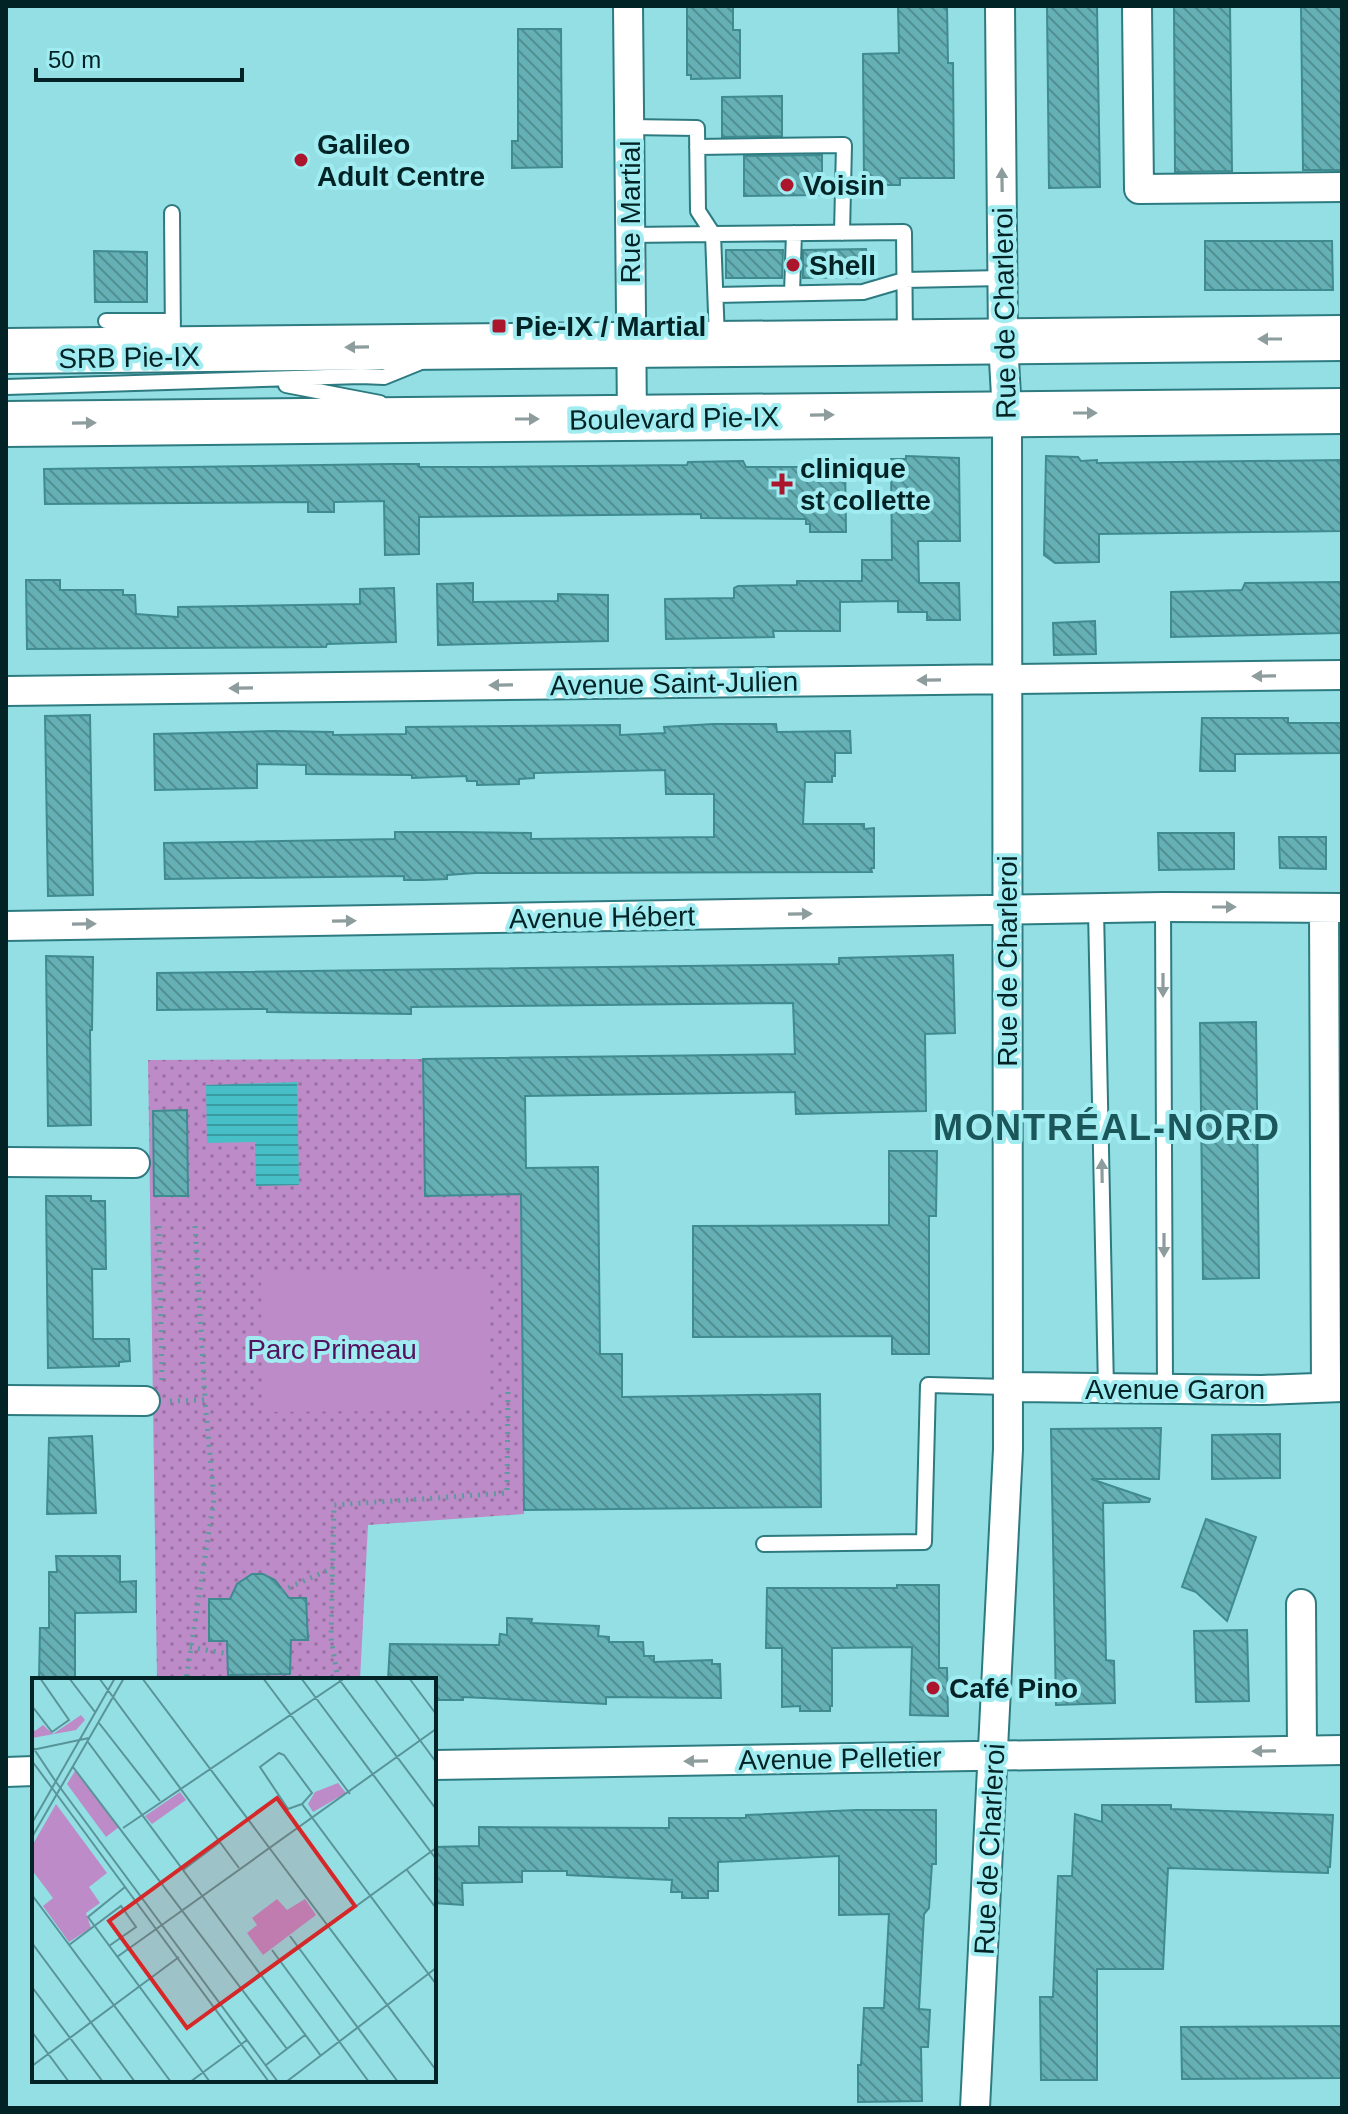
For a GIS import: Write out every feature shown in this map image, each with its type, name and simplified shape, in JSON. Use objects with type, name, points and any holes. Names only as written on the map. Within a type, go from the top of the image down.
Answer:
[{"type":"main road","points":[[6,351],[173,335],[463,346],[1342,338]]},
{"type":"main road","name":"Boulevard Pie-IX","points":[[6,424],[1342,411]]},
{"type":"street","name":"Rue Martial","points":[[628,6],[632,418]]},
{"type":"street","name":"Rue de Charleroi","points":[[975,2108],[1007,1479],[1007,414],[1003,342],[1000,6]]},
{"type":"street","points":[[1137,6],[1139,189],[1342,187]]},
{"type":"street","name":"Avenue Saint-Julien","points":[[6,691],[1342,675]]},
{"type":"street","name":"Avenue Hébert","points":[[6,926],[1163,907],[1333,908]]},
{"type":"street","points":[[1333,908],[1334,1387]]},
{"type":"street","points":[[6,1162],[135,1163]]},
{"type":"street","name":"Avenue Garon","points":[[1008,1387],[1262,1390],[1334,1387]]},
{"type":"street","points":[[6,1400],[154,1401]]},
{"type":"street","points":[[1301,1604],[1302,1750]]},
{"type":"street","name":"Avenue Pelletier","points":[[436,1765],[1342,1750]]},
{"type":"street","points":[[6,1772],[32,1771]]},
{"type":"lane","points":[[629,127],[697,128],[698,211],[713,234],[717,344]]},
{"type":"lane","points":[[697,147],[844,145],[842,233]]},
{"type":"lane","points":[[106,321],[173,335],[172,213]]},
{"type":"lane","points":[[630,235],[904,232],[905,343]]},
{"type":"lane","points":[[792,293],[794,233]]},
{"type":"lane","points":[[716,295],[863,292],[904,280],[1003,278]]},
{"type":"lane","name":"SRB Pie-IX","points":[[6,387],[384,377],[463,346]]},
{"type":"lane","name":"SRB Pie-IX","points":[[254,380],[349,396],[449,419]]},
{"type":"lane","points":[[1163,907],[1165,1388]]},
{"type":"lane","points":[[1096,910],[1106,1389]]},
{"type":"lane","points":[[764,1544],[924,1542],[928,1385],[1008,1387]]},
{"type":"path","points":[[159,1226],[154,1401],[205,1400]]},
{"type":"path","points":[[186,1678],[214,1499],[195,1226]]},
{"type":"path","points":[[338,1678],[331,1638],[334,1505],[507,1493],[508,1389]]},
{"type":"path","points":[[281,1591],[333,1568]]},
{"type":"path","points":[[190,1647],[228,1654]]},
{"type":"green space","name":"Parc Primeau","points":[[423,1059],[425,1195],[521,1194],[524,1514],[368,1525],[360,1678],[157,1678],[148,1060]]},
{"type":"green space","points":[[488,1269],[488,1410],[262,1412],[261,1271]]},
{"type":"water","points":[[297,1082],[299,1185],[256,1186],[255,1142],[207,1143],[206,1085]]},
{"type":"building","points":[[687,6],[733,6],[733,30],[740,30],[740,78],[691,79],[691,75],[687,75]]},
{"type":"building","points":[[898,6],[947,6],[948,63],[953,63],[954,178],[900,178],[900,185],[864,185],[863,54],[899,53]]},
{"type":"building","points":[[1047,6],[1097,6],[1100,187],[1049,188]]},
{"type":"building","points":[[1174,6],[1230,6],[1232,171],[1175,172]]},
{"type":"building","points":[[1301,6],[1342,6],[1342,170],[1303,170]]},
{"type":"building","points":[[518,29],[561,29],[562,167],[512,168],[512,141],[518,141]]},
{"type":"building","points":[[782,96],[782,136],[722,137],[722,97]]},
{"type":"building","points":[[822,155],[822,195],[744,196],[744,156]]},
{"type":"building","points":[[1205,241],[1332,241],[1333,290],[1205,290]]},
{"type":"building","points":[[866,249],[866,277],[803,278],[803,250]]},
{"type":"building","points":[[726,250],[783,250],[782,278],[726,278]]},
{"type":"building","points":[[94,251],[147,252],[147,302],[95,302]]},
{"type":"building","points":[[906,456],[959,458],[960,541],[918,541],[919,583],[959,583],[960,620],[927,620],[927,612],[898,612],[898,601],[840,602],[840,631],[773,631],[774,637],[666,639],[665,599],[734,598],[734,588],[738,586],[797,585],[797,581],[862,581],[862,560],[892,560],[891,459],[906,459]]},
{"type":"building","points":[[1046,456],[1078,457],[1081,461],[1097,460],[1097,463],[1342,460],[1342,531],[1099,534],[1099,562],[1055,563],[1044,555]]},
{"type":"building","points":[[743,461],[746,467],[805,467],[805,462],[845,461],[846,532],[810,532],[806,519],[701,518],[701,514],[419,517],[419,554],[385,555],[384,501],[334,502],[334,512],[308,512],[308,502],[45,504],[44,469],[391,464],[419,464],[419,467],[687,465],[688,462]]},
{"type":"building","points":[[26,580],[60,580],[60,590],[123,590],[123,595],[135,595],[136,614],[178,617],[178,607],[360,604],[360,589],[394,588],[396,642],[327,644],[326,647],[27,649]]},
{"type":"building","points":[[1342,582],[1342,633],[1171,637],[1171,592],[1242,590],[1245,583]]},
{"type":"building","points":[[473,583],[473,602],[558,601],[558,594],[608,595],[608,641],[438,645],[437,584]]},
{"type":"building","points":[[1095,621],[1096,654],[1054,655],[1053,623]]},
{"type":"building","points":[[90,715],[93,895],[48,896],[45,716]]},
{"type":"building","points":[[1202,718],[1288,718],[1288,723],[1342,723],[1342,753],[1235,754],[1235,771],[1200,771]]},
{"type":"building","points":[[776,724],[777,732],[850,731],[851,753],[835,753],[832,782],[805,782],[803,824],[864,824],[864,829],[874,828],[872,872],[476,873],[423,880],[404,880],[404,876],[165,879],[164,843],[395,839],[395,832],[531,833],[531,839],[714,837],[714,794],[666,794],[665,770],[534,773],[534,778],[519,779],[519,784],[477,785],[477,781],[467,781],[466,776],[412,778],[412,775],[306,774],[306,765],[257,764],[257,788],[155,790],[154,734],[273,731],[333,732],[333,735],[406,734],[406,727],[620,725],[620,735],[665,733],[664,727]]},
{"type":"building","points":[[1158,833],[1234,833],[1234,869],[1159,870]]},
{"type":"building","points":[[1279,837],[1326,837],[1326,869],[1280,868]]},
{"type":"building","points":[[953,955],[955,1033],[925,1034],[926,1111],[796,1114],[795,1092],[525,1096],[526,1168],[598,1167],[600,1354],[622,1354],[622,1397],[820,1394],[821,1507],[524,1510],[521,1194],[425,1196],[423,1059],[795,1054],[793,1003],[411,1007],[411,1014],[267,1012],[267,1009],[157,1010],[157,973],[839,964],[839,958]]},
{"type":"building","points":[[46,956],[93,957],[91,1125],[48,1126]]},
{"type":"building","points":[[1256,1022],[1259,1278],[1203,1279],[1200,1023]]},
{"type":"building","points":[[187,1110],[188,1196],[154,1196],[153,1111]]},
{"type":"building","points":[[889,1151],[937,1151],[936,1216],[929,1216],[929,1354],[892,1354],[892,1336],[693,1337],[693,1226],[889,1225]]},
{"type":"building","points":[[46,1196],[91,1196],[91,1201],[105,1201],[106,1269],[92,1269],[93,1339],[129,1339],[130,1361],[119,1362],[119,1366],[48,1368]]},
{"type":"building","points":[[1161,1428],[1159,1479],[1091,1479],[1150,1499],[1149,1502],[1103,1503],[1106,1660],[1114,1661],[1115,1703],[1056,1705],[1051,1429]]},
{"type":"building","points":[[1280,1434],[1280,1478],[1212,1479],[1212,1435]]},
{"type":"building","points":[[92,1436],[96,1513],[47,1514],[49,1438]]},
{"type":"building","points":[[1206,1519],[1256,1537],[1227,1621],[1196,1592],[1182,1587]]},
{"type":"building","points":[[56,1556],[120,1556],[120,1582],[136,1581],[136,1612],[75,1613],[75,1678],[39,1678],[40,1628],[49,1628],[49,1572],[57,1572]]},
{"type":"building","points":[[252,1574],[263,1574],[275,1580],[289,1598],[306,1598],[308,1640],[291,1640],[290,1674],[228,1675],[227,1641],[209,1641],[209,1599],[230,1599],[237,1584]]},
{"type":"building","points":[[897,1585],[939,1585],[939,1668],[947,1668],[948,1716],[910,1715],[912,1647],[832,1648],[830,1711],[800,1711],[800,1706],[782,1707],[782,1648],[766,1648],[767,1588],[897,1588]]},
{"type":"building","points":[[507,1618],[532,1619],[531,1623],[599,1626],[598,1636],[609,1637],[609,1642],[643,1642],[644,1656],[654,1656],[654,1662],[712,1660],[712,1664],[720,1664],[721,1698],[606,1697],[606,1704],[463,1697],[463,1700],[436,1700],[436,1678],[388,1678],[390,1644],[499,1645],[500,1634],[507,1635]]},
{"type":"building","points":[[1247,1630],[1249,1701],[1196,1702],[1194,1631]]},
{"type":"building","points":[[1102,1805],[1171,1805],[1171,1809],[1333,1815],[1330,1867],[1328,1873],[1168,1868],[1163,1969],[1097,1969],[1097,2080],[1041,2080],[1040,1997],[1053,1997],[1058,1876],[1072,1876],[1075,1814],[1102,1822]]},
{"type":"building","points":[[936,1810],[936,1864],[932,1864],[929,1908],[924,1914],[919,2009],[930,2010],[928,2047],[921,2047],[922,2101],[858,2102],[864,2008],[884,2008],[889,1914],[839,1915],[839,1856],[718,1862],[718,1891],[708,1891],[708,1898],[682,1898],[682,1892],[671,1892],[672,1880],[567,1875],[567,1871],[522,1871],[522,1882],[462,1883],[463,1905],[436,1903],[436,1847],[479,1846],[479,1827],[669,1828],[669,1818],[746,1818],[746,1815]]},
{"type":"building","points":[[1342,2026],[1342,2078],[1182,2079],[1181,2027]]},
{"type":"place","name":"Galileo Adult Centre","points":[[301,160]]},
{"type":"place","name":"Voisin","points":[[787,185]]},
{"type":"place","name":"Shell","points":[[793,265]]},
{"type":"place","name":"Pie-IX / Martial","points":[[499,326]]},
{"type":"place","name":"clinique st collette","points":[[782,484]]},
{"type":"place","name":"Café Pino","points":[[933,1688]]},
{"type":"district","name":"MONTRÉAL-NORD","points":[[1107,1127]]}]
